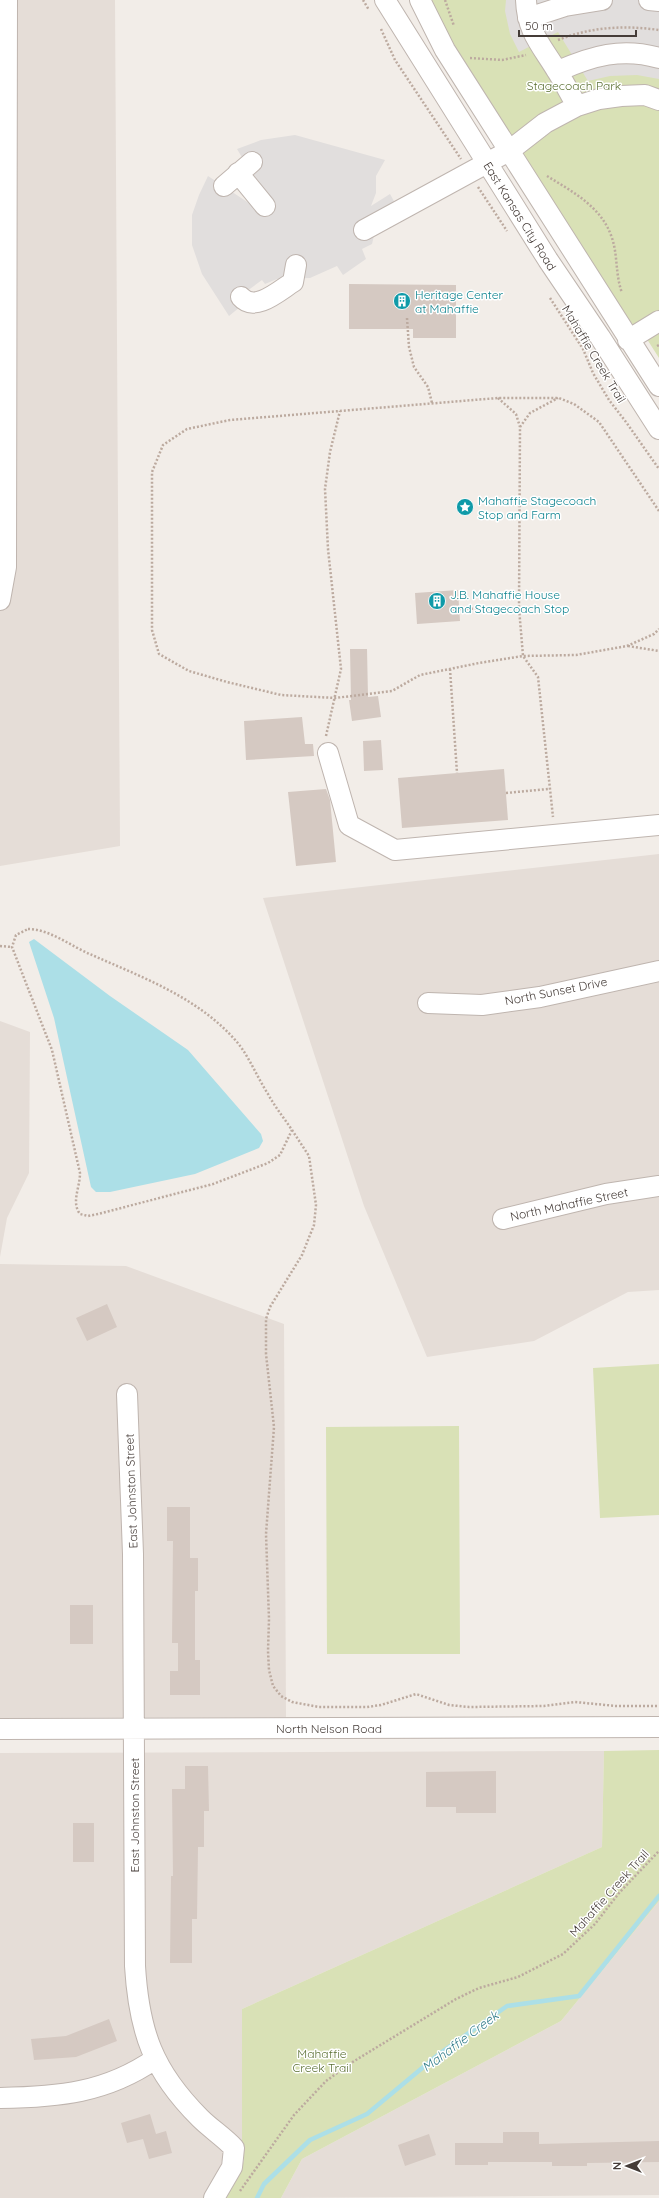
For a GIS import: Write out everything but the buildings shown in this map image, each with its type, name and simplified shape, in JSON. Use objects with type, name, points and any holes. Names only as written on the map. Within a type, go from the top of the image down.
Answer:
[{"type":"street","points":[[0,600],[6,567],[7,0]]},
{"type":"street","name":"East Kansas City Road","points":[[420,0],[445,50],[628,340],[659,386]]},
{"type":"street","points":[[577,106],[558,71],[540,48],[527,9],[565,6],[602,0]]},
{"type":"street","points":[[649,0],[659,1]]},
{"type":"street","name":"East Kansas City Road","points":[[378,7],[487,163],[548,260],[659,429]]},
{"type":"street","points":[[558,71],[600,55],[628,53],[659,58]]},
{"type":"street","points":[[364,230],[509,151],[545,123],[577,106],[599,99],[621,96],[645,95],[659,100]]},
{"type":"street","points":[[238,173],[265,206]]},
{"type":"street","points":[[242,297],[245,301],[251,303],[262,302],[293,282],[296,265]]},
{"type":"street","points":[[628,340],[659,321]]},
{"type":"street","points":[[328,754],[349,825],[395,850],[659,825]]},
{"type":"street","name":"North Sunset Drive","points":[[428,1003],[482,1005],[540,997],[659,971]]},
{"type":"street","name":"North Mahaffie Street","points":[[503,1219],[606,1194],[659,1186]]},
{"type":"street","name":"East Johnston Street","points":[[127,1394],[133,1554],[133,1728],[137,2000],[143,2027],[155,2059],[177,2094],[202,2120],[223,2136],[234,2148],[232,2167],[214,2198]]},
{"type":"street","name":"North Nelson Road","points":[[0,1728],[659,1727]]},
{"type":"street","points":[[0,2098],[60,2096],[92,2089],[135,2073],[155,2059]]},
{"type":"path","points":[[362,0],[378,7]]},
{"type":"path","points":[[380,26],[395,60],[462,160]]},
{"type":"path","points":[[468,58],[502,60],[516,58],[573,34],[602,28],[625,26],[659,30]]},
{"type":"path","points":[[545,174],[585,200],[603,218],[612,239],[617,278],[625,301]]},
{"type":"path","points":[[477,185],[510,236]]},
{"type":"path","name":"Mahaffie Creek Trail","points":[[549,296],[583,349],[593,373],[609,400],[659,470]]},
{"type":"path","points":[[407,318],[409,347],[414,367],[428,387],[432,403]]},
{"type":"path","points":[[498,398],[516,414],[520,427],[519,608],[524,656],[538,677],[548,789],[556,835]]},
{"type":"path","points":[[659,511],[599,422],[574,404],[559,398],[498,398],[230,420],[187,429],[164,445],[152,472],[152,630],[158,654],[190,671],[227,682],[282,695],[335,698],[392,690],[420,675],[450,669],[524,656],[576,655],[627,646],[654,634],[659,629]]},
{"type":"path","points":[[520,427],[530,413],[559,398]]},
{"type":"path","points":[[328,754],[326,734],[335,698],[340,669],[328,549],[325,489],[330,452],[340,411]]},
{"type":"path","points":[[459,609],[519,608]]},
{"type":"path","points":[[627,646],[659,651]]},
{"type":"path","points":[[450,669],[457,773]]},
{"type":"path","points":[[506,793],[548,789]]},
{"type":"path","points":[[292,1130],[280,1155],[268,1163],[198,1188],[98,1214],[88,1216],[80,1214],[76,1208],[75,1202],[80,1184],[80,1173],[52,1050],[12,947],[12,941],[20,932],[36,929],[184,997],[219,1024],[237,1042],[309,1156],[316,1205],[314,1225],[302,1255],[270,1307],[266,1319],[266,1354],[274,1427],[266,1534],[268,1658],[273,1686],[282,1696],[292,1702],[319,1707],[367,1707],[381,1705],[416,1694],[449,1705],[469,1707],[544,1706],[576,1702],[659,1706]]},
{"type":"path","points":[[0,946],[12,947]]},
{"type":"path","name":"Mahaffie Creek Trail","points":[[237,2194],[294,2115],[326,2081],[351,2063],[456,1999],[479,1988],[518,1977],[563,1954],[595,1924],[619,1892],[659,1851]]},
{"type":"shaded area","points":[[0,0],[115,0],[120,846],[0,866]]},
{"type":"shaded area","points":[[506,0],[659,0],[659,79],[637,75],[610,76],[588,81],[558,32],[519,52],[510,34],[505,11]]},
{"type":"shaded area","points":[[295,135],[385,160],[376,176],[376,193],[371,206],[390,194],[400,212],[377,223],[372,244],[362,249],[366,259],[343,275],[337,266],[310,278],[277,279],[265,284],[262,280],[247,291],[240,307],[229,316],[202,274],[192,245],[192,215],[199,195],[208,176],[258,209],[267,199],[237,149],[261,140]]},
{"type":"shaded area","points":[[659,854],[659,1290],[628,1292],[534,1341],[427,1357],[364,1206],[263,898]]},
{"type":"shaded area","points":[[0,1021],[30,1032],[29,1173],[7,1218],[0,1257]]},
{"type":"shaded area","points":[[0,1264],[126,1266],[284,1324],[286,1717],[0,1718]]},
{"type":"shaded area","points":[[604,1751],[602,1847],[242,2009],[242,2142],[223,2156],[220,2168],[204,2198],[0,2198],[0,1753]]},
{"type":"shaded area","points":[[659,1901],[659,2195],[281,2198],[302,2159],[561,2021]]},
{"type":"green space","name":"Stagecoach Park","points":[[431,0],[659,0],[659,358],[645,336],[615,307],[455,54]]},
{"type":"green space","points":[[659,1364],[659,1515],[600,1518],[593,1368]]},
{"type":"green space","points":[[459,1426],[460,1654],[327,1654],[326,1427]]},
{"type":"green space","name":"Mahaffie Creek Trail","points":[[659,1750],[659,1901],[561,2021],[302,2159],[281,2198],[226,2198],[241,2171],[244,2157],[242,2142],[242,2009],[602,1847],[604,1751]]},
{"type":"water","points":[[34,939],[110,996],[188,1050],[261,1134],[263,1141],[259,1148],[195,1174],[110,1192],[96,1192],[91,1187],[54,1018],[29,942]]},
{"type":"waterway","name":"Mahaffie Creek","points":[[257,2198],[264,2184],[310,2140],[367,2114],[439,2054],[507,2006],[579,1996],[659,1896]]},
{"type":"place","name":"Heritage Center at Mahaffie","points":[[402,301]]},
{"type":"place","name":"Mahaffie Stagecoach Stop and Farm","points":[[465,507]]},
{"type":"place","name":"J.B. Mahaffie House and Stagecoach Stop","points":[[437,601]]}]
